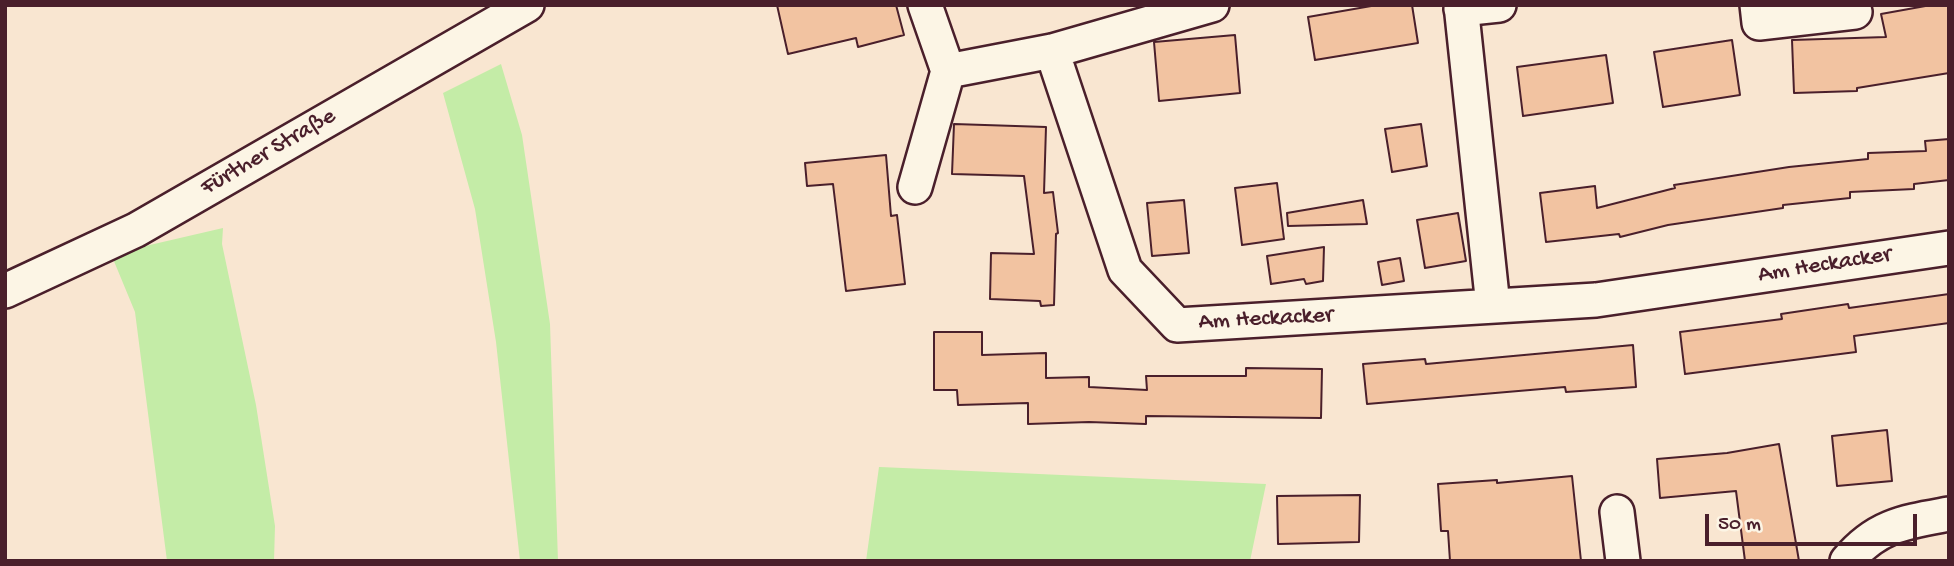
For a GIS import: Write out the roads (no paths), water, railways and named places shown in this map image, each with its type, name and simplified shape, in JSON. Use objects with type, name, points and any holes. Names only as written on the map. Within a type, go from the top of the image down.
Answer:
[{"type":"street","name":"Fürther Straße","points":[[5,290],[136,230],[527,5]]},
{"type":"street","points":[[915,187],[948,71],[925,5]]},
{"type":"street","points":[[948,71],[1052,51],[1212,5]]},
{"type":"street","points":[[1493,306],[1461,7],[1499,5]]},
{"type":"street","points":[[1757,5],[1759,23],[1855,12]]},
{"type":"street","name":"Am Heckacker","points":[[1052,51],[1125,270],[1177,325],[1596,300],[1949,248]]},
{"type":"street","points":[[1617,512],[1623,561]]},
{"type":"street","points":[[1847,561],[1876,534],[1897,523],[1949,514]]}]
